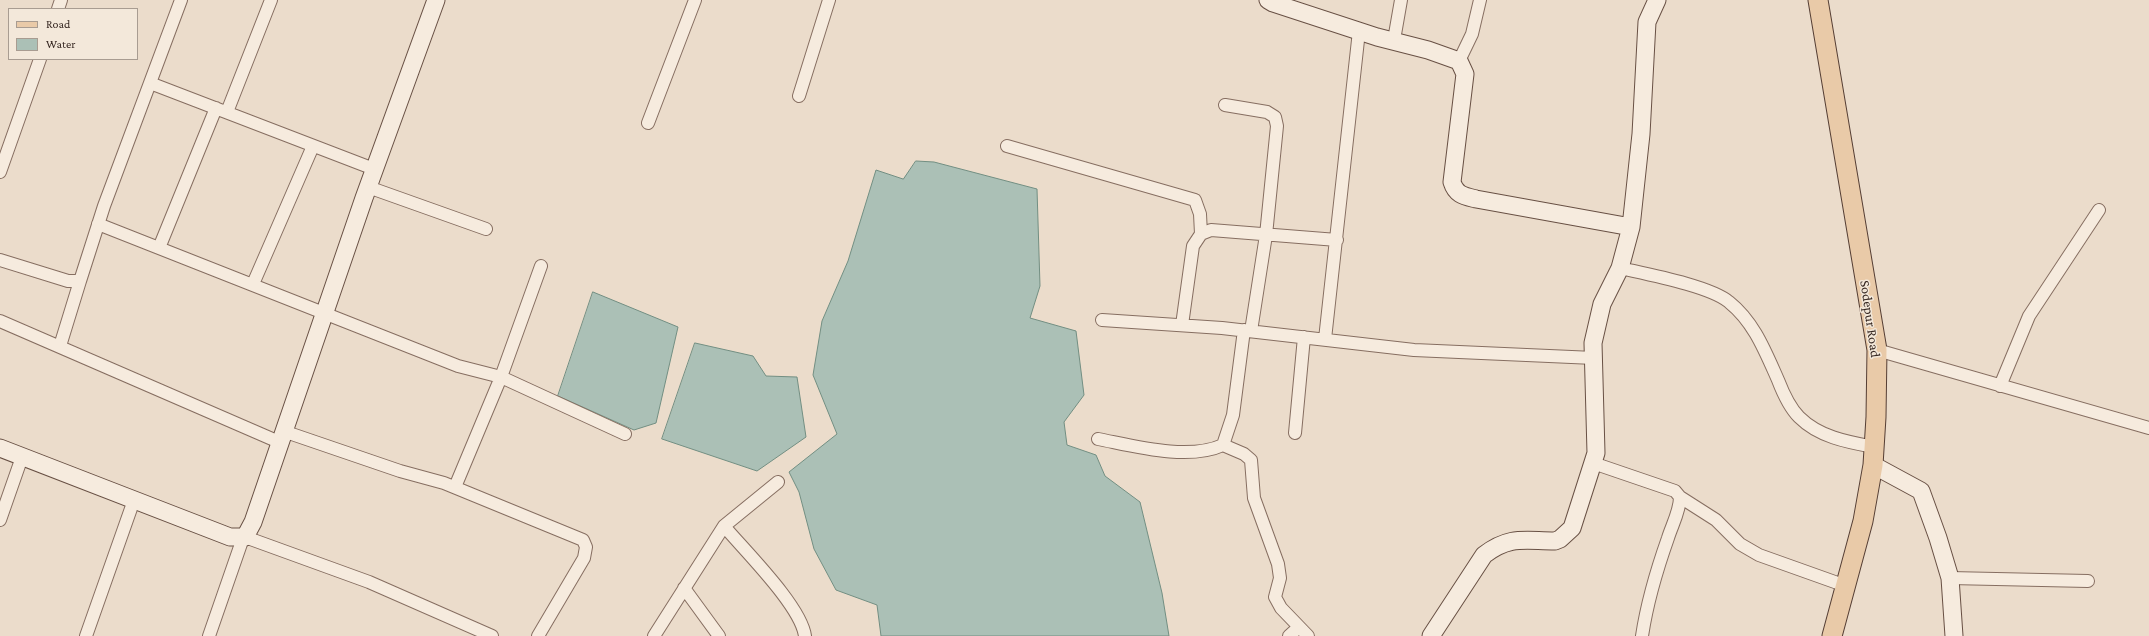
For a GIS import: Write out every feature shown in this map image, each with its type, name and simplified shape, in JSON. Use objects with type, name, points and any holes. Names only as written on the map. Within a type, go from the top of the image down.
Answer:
[{"type":"main road","name":"Sodepur Road","points":[[1818,0],[1877,350],[1876,417],[1873,456],[1863,521],[1832,636]]},
{"type":"street","points":[[60,346],[98,224],[181,0]]},
{"type":"street","points":[[159,248],[271,0]]},
{"type":"street","points":[[209,636],[244,537],[253,522],[324,312],[435,0]]},
{"type":"street","points":[[648,123],[695,0]]},
{"type":"street","points":[[799,96],[829,0]]},
{"type":"street","points":[[1268,0],[1273,3],[1359,31],[1394,40],[1459,61],[1465,74],[1452,182],[1455,191],[1460,195],[1631,226]]},
{"type":"street","points":[[1394,40],[1402,0]]},
{"type":"street","points":[[1459,61],[1472,34],[1480,0]]},
{"type":"street","points":[[1431,636],[1484,555],[1495,546],[1512,540],[1560,539],[1572,528],[1596,453],[1593,343],[1602,304],[1620,268],[1631,226],[1641,134],[1646,22],[1657,0]]},
{"type":"street","points":[[1325,340],[1359,31]]},
{"type":"street","points":[[0,172],[40,60]]},
{"type":"street","points":[[150,83],[374,169]]},
{"type":"street","points":[[1223,445],[1233,415],[1266,235],[1277,126],[1274,117],[1267,112],[1225,106]]},
{"type":"street","points":[[253,284],[313,146]]},
{"type":"street","points":[[1007,146],[1195,200],[1200,214],[1201,234],[1194,246],[1182,325]]},
{"type":"street","points":[[368,187],[486,229]]},
{"type":"street","points":[[2000,386],[2029,316],[2099,210]]},
{"type":"street","points":[[98,224],[458,366],[501,377],[626,434]]},
{"type":"street","points":[[1201,234],[1211,230],[1266,235],[1302,236],[1337,240]]},
{"type":"street","points":[[0,260],[68,281],[80,281]]},
{"type":"street","points":[[455,488],[501,377],[540,266]]},
{"type":"street","points":[[1620,268],[1705,290],[1728,300],[1750,322],[1786,399],[1798,417],[1817,430],[1873,456],[1920,492],[1938,538],[1950,578],[1954,636]]},
{"type":"street","points":[[1102,320],[1248,331],[1414,350],[1594,358]]},
{"type":"street","points":[[0,321],[281,436],[455,488],[583,540],[586,546],[584,558],[538,636]]},
{"type":"street","points":[[1295,433],[1304,337]]},
{"type":"street","points":[[1877,350],[2149,428]]},
{"type":"street","points":[[1098,439],[1172,451],[1211,450],[1223,445],[1244,454],[1251,460],[1254,498],[1278,564],[1280,578],[1274,597],[1281,608],[1308,636]]},
{"type":"street","points":[[0,448],[230,537],[244,537],[369,582],[492,636]]},
{"type":"street","points":[[0,520],[22,457]]},
{"type":"street","points":[[1593,463],[1675,491],[1680,497],[1716,520],[1740,544],[1759,555],[1846,586]]},
{"type":"street","points":[[654,636],[724,526],[778,482]]},
{"type":"street","points":[[1642,636],[1645,618],[1667,538],[1679,508],[1680,497]]},
{"type":"street","points":[[86,636],[134,500]]},
{"type":"street","points":[[724,526],[792,606],[804,628],[805,636]]},
{"type":"street","points":[[1950,578],[2088,581]]},
{"type":"street","points":[[684,588],[719,636]]},
{"type":"street","points":[[1289,636],[1299,627]]},
{"type":"water","points":[[916,161],[934,162],[1037,189],[1040,286],[1030,318],[1076,331],[1084,395],[1064,422],[1067,445],[1096,455],[1105,476],[1140,502],[1162,593],[1169,636],[881,636],[877,605],[836,590],[814,549],[799,492],[789,472],[837,434],[813,375],[822,321],[848,261],[876,170],[903,179]]},
{"type":"water","points":[[593,292],[678,327],[656,423],[634,430],[558,396]]},
{"type":"water","points":[[695,343],[753,356],[766,376],[797,377],[806,437],[757,471],[662,439]]}]
